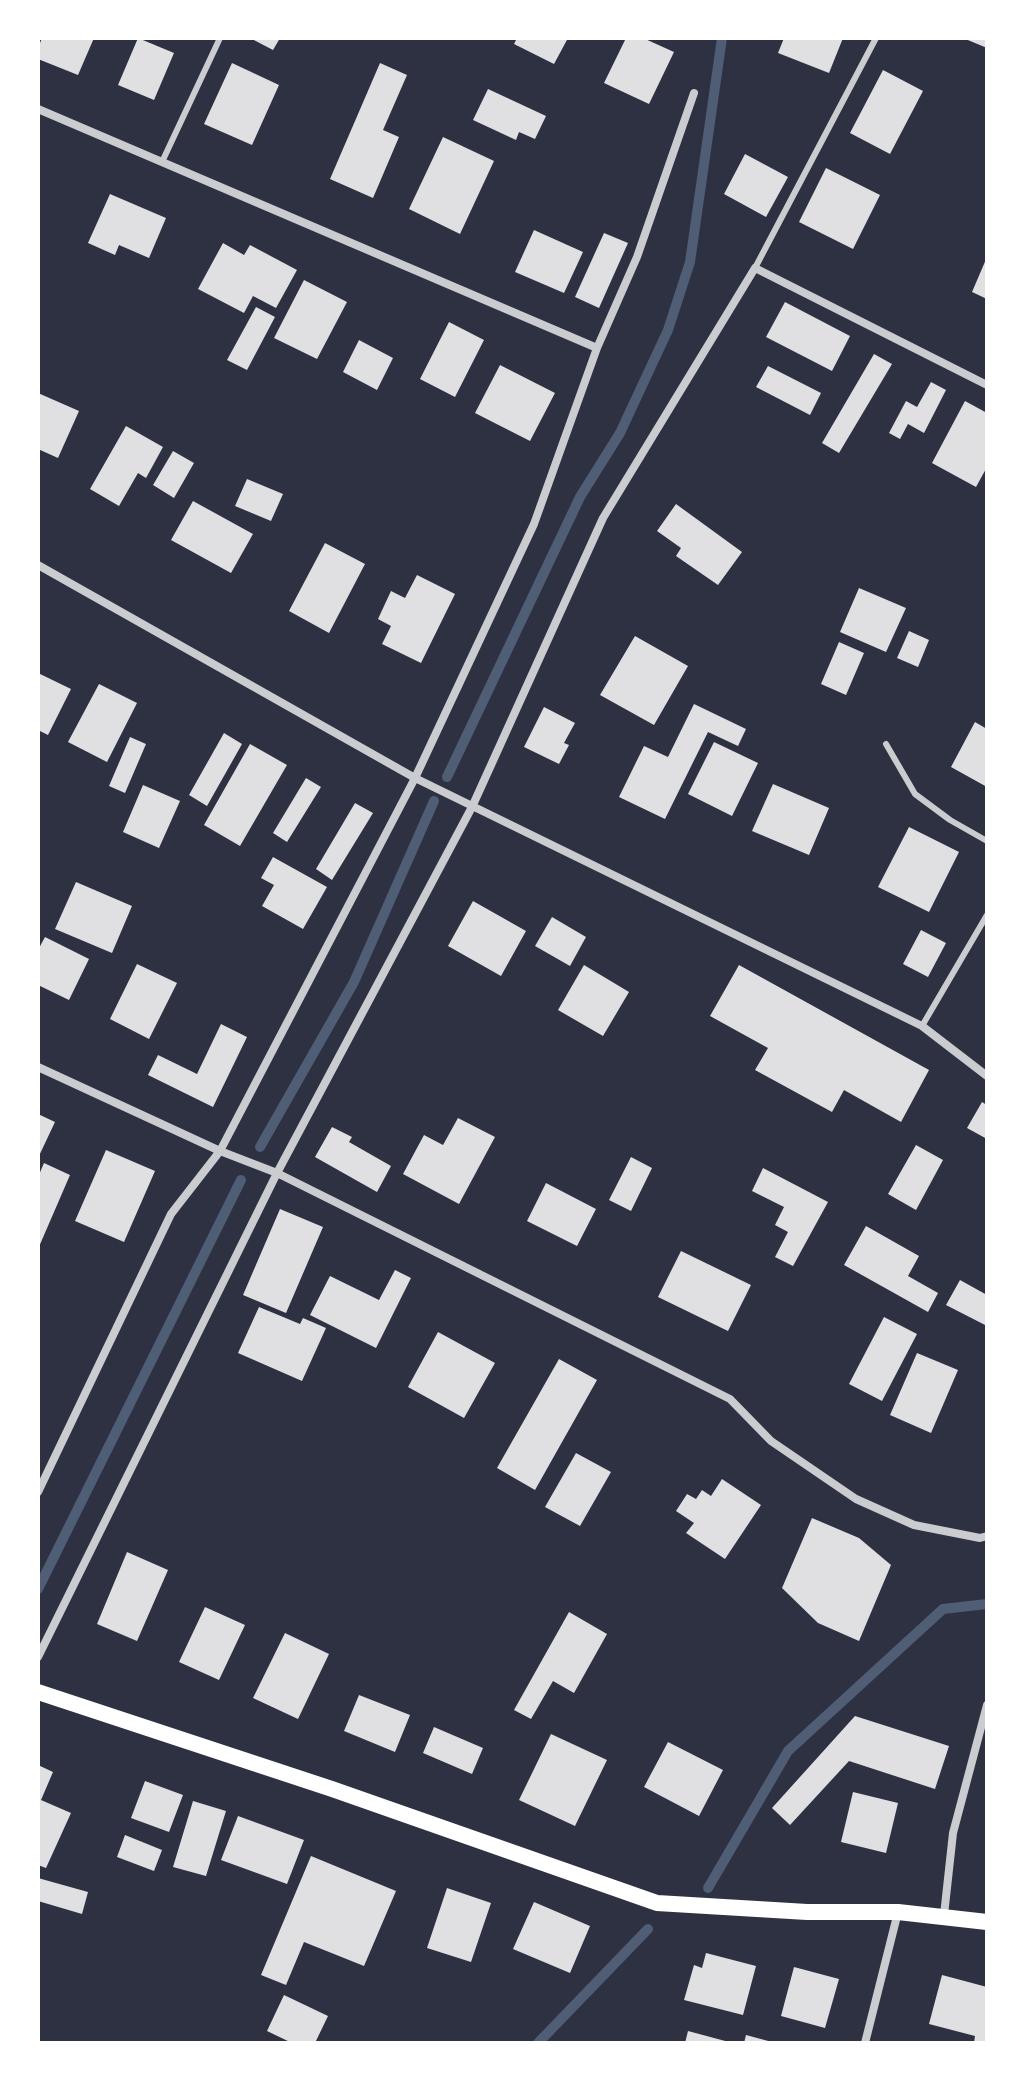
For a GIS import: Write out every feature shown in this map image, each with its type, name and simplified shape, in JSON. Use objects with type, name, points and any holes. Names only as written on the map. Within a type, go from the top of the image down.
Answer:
[{"type":"main road","points":[[38,1692],[332,1789],[657,1903],[807,1912],[898,1912],[987,1922]]},
{"type":"street","points":[[38,1492],[171,1214],[220,1151],[415,778],[534,524],[597,348],[637,257],[694,93]]},
{"type":"street","points":[[38,109],[597,348]]},
{"type":"street","points":[[38,1657],[277,1173],[472,807],[603,518],[755,268],[987,385]]},
{"type":"street","points":[[38,565],[415,778],[922,1026],[987,1076]]},
{"type":"street","points":[[38,1067],[220,1151],[277,1173],[730,1399],[771,1441],[856,1499],[914,1525],[980,1538],[987,1536]]},
{"type":"street","points":[[944,1915],[953,1833],[987,1705]]},
{"type":"street","points":[[865,2043],[898,1912]]},
{"type":"lane","points":[[162,162],[220,38]]},
{"type":"lane","points":[[755,268],[876,38]]},
{"type":"lane","points":[[886,744],[915,794],[950,820],[987,841]]},
{"type":"lane","points":[[922,1026],[987,915]]},
{"type":"building","points":[[42,38],[94,38],[78,75],[38,59]]},
{"type":"building","points":[[138,38],[174,53],[154,100],[118,85]]},
{"type":"building","points":[[250,38],[280,38],[273,50]]},
{"type":"building","points":[[517,38],[568,38],[554,64],[514,44]]},
{"type":"building","points":[[626,38],[643,38],[674,52],[649,104],[604,83]]},
{"type":"building","points":[[784,38],[843,38],[829,73],[778,53]]},
{"type":"building","points":[[963,38],[987,38],[987,48]]},
{"type":"building","points":[[232,63],[279,85],[252,145],[204,124]]},
{"type":"building","points":[[380,63],[407,75],[383,130],[399,137],[373,198],[330,179]]},
{"type":"building","points":[[883,70],[923,91],[890,154],[850,133]]},
{"type":"building","points":[[488,89],[546,116],[535,139],[519,132],[516,140],[473,120]]},
{"type":"building","points":[[443,137],[494,161],[460,234],[409,209]]},
{"type":"building","points":[[745,154],[788,177],[766,217],[724,194]]},
{"type":"building","points":[[826,168],[880,195],[853,249],[799,222]]},
{"type":"building","points":[[110,194],[166,218],[149,258],[119,245],[115,255],[88,243]]},
{"type":"building","points":[[534,230],[583,252],[564,293],[515,272]]},
{"type":"building","points":[[604,233],[628,243],[599,308],[575,297]]},
{"type":"building","points":[[223,243],[244,255],[250,245],[297,270],[276,308],[253,296],[244,313],[198,289]]},
{"type":"building","points":[[987,257],[987,299],[972,292]]},
{"type":"building","points":[[304,280],[347,302],[317,359],[274,338]]},
{"type":"building","points":[[785,302],[850,336],[832,371],[766,337]]},
{"type":"building","points":[[256,307],[275,317],[247,370],[227,360]]},
{"type":"building","points":[[449,322],[484,340],[455,397],[420,379]]},
{"type":"building","points":[[359,340],[393,358],[377,390],[343,372]]},
{"type":"building","points":[[874,354],[892,364],[839,453],[822,443]]},
{"type":"building","points":[[500,365],[555,393],[530,441],[475,413]]},
{"type":"building","points":[[768,366],[821,393],[810,415],[756,387]]},
{"type":"building","points":[[931,382],[946,390],[924,433],[908,424],[900,439],[889,433],[906,401],[917,407]]},
{"type":"building","points":[[38,393],[79,411],[58,458],[38,449]]},
{"type":"building","points":[[965,401],[987,413],[987,467],[976,487],[932,463]]},
{"type":"building","points":[[126,426],[163,447],[146,478],[138,473],[119,506],[90,489]]},
{"type":"building","points":[[173,451],[194,463],[174,498],[153,485]]},
{"type":"building","points":[[247,479],[283,494],[271,521],[235,506]]},
{"type":"building","points":[[193,501],[253,534],[231,573],[171,540]]},
{"type":"building","points":[[676,504],[742,552],[718,585],[676,556],[681,548],[657,531]]},
{"type":"building","points":[[325,543],[365,564],[329,633],[289,611]]},
{"type":"building","points":[[417,575],[455,594],[421,663],[382,644],[391,626],[378,619],[391,591],[405,598]]},
{"type":"building","points":[[859,588],[906,608],[886,652],[840,632]]},
{"type":"building","points":[[909,631],[929,640],[918,667],[897,658]]},
{"type":"building","points":[[635,636],[688,666],[654,725],[600,695]]},
{"type":"building","points":[[839,642],[864,653],[846,695],[821,684]]},
{"type":"building","points":[[38,673],[71,689],[48,735],[38,730]]},
{"type":"building","points":[[99,684],[137,703],[107,762],[68,742]]},
{"type":"building","points":[[694,704],[746,729],[738,746],[708,732],[665,819],[619,797],[644,746],[668,757]]},
{"type":"building","points":[[544,707],[575,723],[564,743],[569,745],[559,764],[524,747]]},
{"type":"building","points":[[975,722],[987,729],[987,787],[951,767]]},
{"type":"building","points":[[224,733],[242,744],[207,806],[189,795]]},
{"type":"building","points":[[130,737],[146,744],[125,793],[109,786]]},
{"type":"building","points":[[714,742],[758,763],[732,816],[688,794]]},
{"type":"building","points":[[250,744],[287,765],[240,846],[204,825]]},
{"type":"building","points":[[306,778],[321,787],[287,842],[273,833]]},
{"type":"building","points":[[773,784],[829,808],[809,855],[752,831]]},
{"type":"building","points":[[143,785],[180,801],[159,848],[123,832]]},
{"type":"building","points":[[355,803],[373,813],[332,880],[316,869]]},
{"type":"building","points":[[909,827],[959,852],[929,912],[878,887]]},
{"type":"building","points":[[273,857],[327,887],[303,929],[262,906],[274,885],[261,878]]},
{"type":"building","points":[[76,882],[132,906],[112,953],[55,929]]},
{"type":"building","points":[[473,901],[526,931],[501,976],[448,946]]},
{"type":"building","points":[[552,917],[586,937],[570,966],[535,946]]},
{"type":"building","points":[[921,930],[946,943],[928,977],[903,964]]},
{"type":"building","points":[[45,937],[89,959],[69,1000],[38,985],[38,950]]},
{"type":"building","points":[[137,964],[177,983],[149,1039],[110,1019]]},
{"type":"building","points":[[584,965],[629,992],[603,1036],[558,1010]]},
{"type":"building","points":[[739,965],[929,1070],[901,1122],[844,1090],[832,1112],[755,1070],[768,1048],[710,1016]]},
{"type":"building","points":[[221,1024],[247,1037],[213,1107],[148,1075],[158,1055],[197,1074]]},
{"type":"building","points":[[982,1102],[987,1105],[987,1139],[967,1128]]},
{"type":"building","points":[[38,1114],[55,1122],[38,1158]]},
{"type":"building","points":[[458,1118],[495,1137],[459,1204],[403,1174],[424,1135],[443,1145]]},
{"type":"building","points":[[332,1127],[352,1137],[349,1142],[391,1166],[377,1192],[315,1157]]},
{"type":"building","points":[[916,1145],[943,1160],[916,1210],[888,1194]]},
{"type":"building","points":[[106,1150],[155,1171],[124,1242],[75,1221]]},
{"type":"building","points":[[631,1157],[652,1168],[631,1211],[609,1200]]},
{"type":"building","points":[[44,1163],[70,1175],[38,1249],[38,1177]]},
{"type":"building","points":[[763,1168],[828,1202],[793,1266],[775,1257],[788,1232],[775,1225],[784,1207],[752,1191]]},
{"type":"building","points":[[546,1183],[596,1209],[577,1246],[527,1221]]},
{"type":"building","points":[[280,1209],[323,1227],[286,1313],[243,1295]]},
{"type":"building","points":[[866,1226],[919,1256],[908,1276],[938,1293],[928,1312],[844,1265]]},
{"type":"building","points":[[681,1251],[751,1285],[728,1331],[658,1297]]},
{"type":"building","points":[[395,1270],[411,1278],[376,1348],[310,1315],[330,1276],[379,1300]]},
{"type":"building","points":[[960,1280],[987,1295],[987,1326],[946,1305]]},
{"type":"building","points":[[259,1307],[300,1324],[303,1318],[326,1328],[302,1381],[238,1353]]},
{"type":"building","points":[[884,1317],[917,1334],[882,1401],[849,1384]]},
{"type":"building","points":[[438,1332],[495,1363],[464,1418],[408,1387]]},
{"type":"building","points":[[917,1353],[958,1370],[931,1433],[890,1415]]},
{"type":"building","points":[[559,1359],[597,1380],[535,1490],[497,1468]]},
{"type":"building","points":[[576,1453],[611,1472],[580,1526],[545,1507]]},
{"type":"building","points":[[722,1479],[761,1505],[725,1559],[686,1533],[694,1523],[676,1511],[687,1494],[696,1499],[702,1490],[711,1496]]},
{"type":"building","points":[[812,1518],[859,1538],[891,1565],[859,1641],[818,1623],[782,1588]]},
{"type":"building","points":[[127,1552],[168,1570],[137,1641],[97,1624]]},
{"type":"building","points":[[205,1607],[245,1625],[219,1680],[179,1662]]},
{"type":"building","points":[[569,1612],[607,1634],[574,1693],[553,1681],[531,1719],[514,1710]]},
{"type":"building","points":[[285,1633],[329,1654],[298,1719],[253,1698]]},
{"type":"building","points":[[359,1695],[410,1715],[395,1752],[344,1731]]},
{"type":"building","points":[[855,1716],[949,1746],[935,1789],[849,1761],[790,1825],[772,1808]]},
{"type":"building","points":[[434,1727],[483,1748],[472,1774],[423,1753]]},
{"type":"building","points":[[551,1734],[607,1760],[575,1826],[519,1800]]},
{"type":"building","points":[[668,1742],[723,1770],[699,1816],[644,1787]]},
{"type":"building","points":[[38,1765],[53,1772],[41,1800],[71,1813],[46,1868],[38,1865]]},
{"type":"building","points":[[145,1781],[183,1795],[169,1832],[131,1818]]},
{"type":"building","points":[[853,1792],[898,1803],[886,1853],[841,1842]]},
{"type":"building","points":[[193,1801],[226,1811],[206,1876],[173,1867]]},
{"type":"building","points":[[238,1816],[304,1840],[287,1884],[221,1860]]},
{"type":"building","points":[[125,1835],[162,1850],[154,1871],[117,1857]]},
{"type":"building","points":[[311,1856],[396,1891],[364,1966],[304,1942],[286,1985],[261,1975]]},
{"type":"building","points":[[38,1878],[88,1892],[82,1914],[38,1901]]},
{"type":"building","points":[[447,1888],[491,1903],[471,1962],[427,1948]]},
{"type":"building","points":[[534,1902],[590,1926],[570,1973],[513,1949]]},
{"type":"building","points":[[706,1953],[756,1966],[743,2015],[684,2000],[694,1965],[702,1968]]},
{"type":"building","points":[[794,1967],[839,1979],[825,2028],[781,2016]]},
{"type":"building","points":[[942,1975],[987,1987],[987,2043],[974,2043],[975,2036],[929,2024]]},
{"type":"building","points":[[284,1995],[328,2016],[315,2043],[292,2043],[267,2031]]},
{"type":"building","points":[[688,2031],[729,2042],[729,2043],[685,2043]]},
{"type":"building","points":[[746,2035],[772,2042],[772,2043],[744,2043]]},
{"type":"waterway","points":[[447,777],[580,497],[620,433],[668,330],[690,262],[722,38]]},
{"type":"waterway","points":[[260,1147],[354,982],[434,801]]},
{"type":"waterway","points":[[38,1589],[241,1180]]},
{"type":"waterway","points":[[708,1888],[788,1751],[943,1609],[987,1604]]},
{"type":"waterway","points":[[538,2043],[648,1929]]}]
